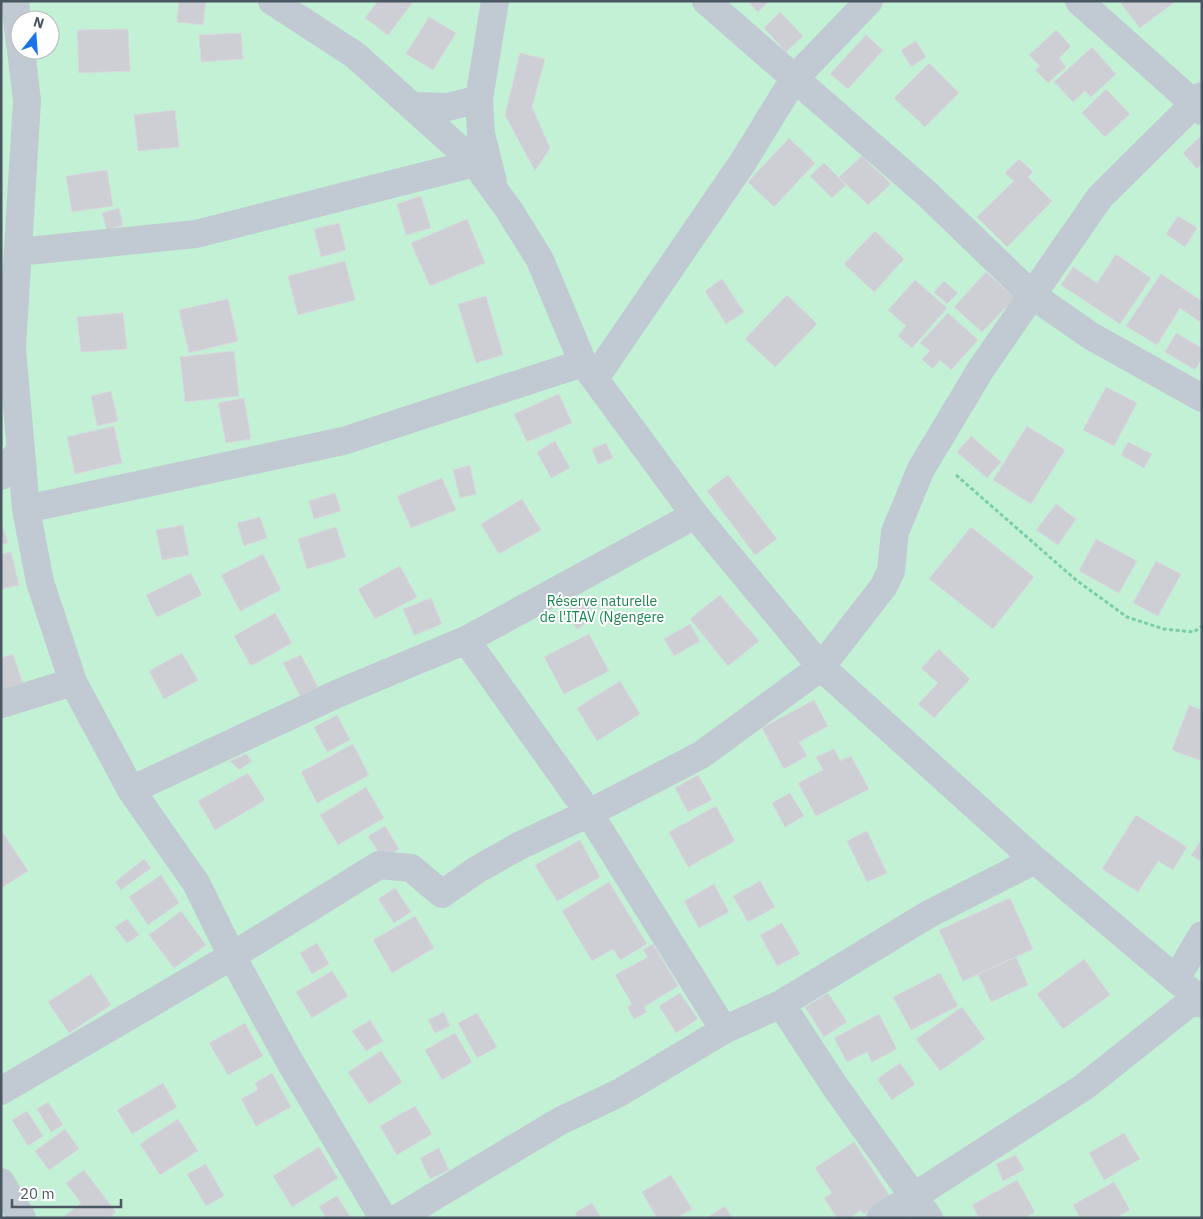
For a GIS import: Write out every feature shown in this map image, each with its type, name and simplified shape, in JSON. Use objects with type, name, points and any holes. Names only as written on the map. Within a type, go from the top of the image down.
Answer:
[{"type":"street","points":[[272,1],[355,55],[475,163],[496,190],[540,260],[589,370],[695,515],[821,667],[1035,860],[1199,1000],[921,1207],[880,1218]]},
{"type":"street","points":[[706,1],[926,193],[1032,295],[1090,336],[1202,398]]},
{"type":"street","points":[[26,509],[343,441],[589,370],[743,162],[794,79],[869,1]]},
{"type":"street","points":[[2,1089],[232,956],[379,865],[411,868],[442,894],[478,869],[522,845],[589,813],[700,755],[821,667],[884,586],[891,571],[895,532],[921,469],[981,369],[1100,197],[1200,103],[1079,1]]},
{"type":"street","points":[[491,3],[479,99],[481,134],[496,190]]},
{"type":"street","points":[[22,60],[27,100],[18,252],[9,284],[12,348],[26,509],[40,582],[73,682],[131,790],[196,883],[232,956],[290,1062],[383,1218]]},
{"type":"street","points":[[413,106],[448,107],[479,99]]},
{"type":"street","points":[[18,252],[196,234],[475,163]]},
{"type":"street","points":[[1,476],[21,449]]},
{"type":"street","points":[[131,790],[339,692],[466,640],[695,515]]},
{"type":"street","points":[[466,640],[589,813],[724,1030]]},
{"type":"street","points":[[1,704],[73,682]]},
{"type":"street","points":[[398,1218],[560,1121],[619,1093],[724,1030],[781,1004],[930,914],[1035,860]]},
{"type":"street","points":[[1176,979],[1202,936]]},
{"type":"street","points":[[781,1004],[834,1085],[921,1207]]},
{"type":"street","points":[[1,1182],[22,1218]]},
{"type":"path","points":[[930,453],[1076,580],[1127,617],[1164,630],[1194,632],[1202,626]]},
{"type":"green space","name":"Réserve naturelle de l'ITAV (Ngengere","points":[[1,1],[1202,1],[1202,1218],[1,1218]]},
{"type":"building","points":[[179,1],[206,1],[203,25],[177,22]]},
{"type":"building","points":[[378,1],[413,2],[388,35],[365,18]]},
{"type":"building","points":[[747,1],[769,1],[758,12]]},
{"type":"building","points":[[1119,1],[1176,1],[1140,28]]},
{"type":"building","points":[[780,12],[803,36],[786,52],[764,28]]},
{"type":"building","points":[[429,17],[456,33],[433,70],[406,54]]},
{"type":"building","points":[[128,29],[130,71],[79,73],[77,30]]},
{"type":"building","points":[[1056,30],[1071,46],[1059,58],[1066,67],[1048,83],[1035,70],[1040,66],[1029,55]]},
{"type":"building","points":[[241,33],[243,59],[201,62],[199,35]]},
{"type":"building","points":[[866,35],[883,50],[848,89],[830,74]]},
{"type":"building","points":[[916,41],[926,57],[911,67],[901,50]]},
{"type":"building","points":[[1092,47],[1116,74],[1091,97],[1085,91],[1073,102],[1054,82]]},
{"type":"building","points":[[520,53],[545,59],[532,107],[550,148],[535,171],[505,115]]},
{"type":"building","points":[[929,63],[959,93],[925,127],[894,98]]},
{"type":"building","points":[[1106,89],[1130,114],[1105,137],[1082,113]]},
{"type":"building","points":[[175,110],[179,147],[138,151],[134,115]]},
{"type":"building","points":[[1202,135],[1202,164],[1197,169],[1183,153]]},
{"type":"building","points":[[789,138],[815,163],[774,207],[748,182]]},
{"type":"building","points":[[862,156],[891,184],[868,205],[839,177]]},
{"type":"building","points":[[1019,159],[1033,172],[1028,177],[1052,201],[1007,247],[977,217],[1014,181],[1005,173]]},
{"type":"building","points":[[824,163],[846,185],[832,198],[810,176]]},
{"type":"building","points":[[107,170],[113,206],[72,212],[66,176]]},
{"type":"building","points":[[421,196],[431,228],[406,235],[397,204]]},
{"type":"building","points":[[119,208],[123,225],[107,230],[102,213]]},
{"type":"building","points":[[1178,216],[1197,228],[1185,247],[1166,234]]},
{"type":"building","points":[[467,219],[485,263],[430,286],[411,243]]},
{"type":"building","points":[[339,223],[346,250],[321,257],[314,229]]},
{"type":"building","points":[[875,231],[904,259],[874,292],[844,264]]},
{"type":"building","points":[[1116,254],[1151,278],[1120,324],[1061,285],[1073,267],[1097,283]]},
{"type":"building","points":[[345,261],[355,300],[298,315],[288,276]]},
{"type":"building","points":[[986,272],[1015,298],[982,332],[954,307]]},
{"type":"building","points":[[1161,274],[1202,301],[1202,320],[1200,322],[1180,308],[1157,345],[1126,326]]},
{"type":"building","points":[[722,279],[744,312],[726,324],[705,291]]},
{"type":"building","points":[[915,280],[947,308],[912,348],[898,336],[906,326],[888,310]]},
{"type":"building","points":[[944,281],[958,293],[947,304],[934,292]]},
{"type":"building","points":[[787,295],[817,324],[775,367],[745,339]]},
{"type":"building","points":[[486,296],[503,355],[476,363],[458,304]]},
{"type":"building","points":[[228,299],[238,341],[189,353],[179,310]]},
{"type":"building","points":[[123,313],[127,349],[81,352],[77,317]]},
{"type":"building","points":[[948,313],[978,340],[951,370],[940,360],[933,369],[922,359],[930,351],[920,343]]},
{"type":"building","points":[[1176,333],[1202,348],[1202,358],[1195,370],[1165,352]]},
{"type":"building","points":[[234,351],[239,396],[185,402],[180,357]]},
{"type":"building","points":[[1106,387],[1137,403],[1114,446],[1083,430]]},
{"type":"building","points":[[111,391],[118,421],[97,426],[91,396]]},
{"type":"building","points":[[559,394],[572,423],[527,442],[514,414]]},
{"type":"building","points":[[244,398],[251,439],[226,443],[218,403]]},
{"type":"building","points":[[114,426],[122,463],[75,474],[67,437]]},
{"type":"building","points":[[1027,426],[1065,450],[1031,504],[993,480]]},
{"type":"building","points":[[971,436],[1001,462],[987,478],[957,452]]},
{"type":"building","points":[[555,441],[570,468],[551,478],[537,452]]},
{"type":"building","points":[[1128,442],[1152,454],[1144,468],[1121,455]]},
{"type":"building","points":[[606,443],[613,458],[598,464],[592,449]]},
{"type":"building","points":[[470,465],[476,494],[460,498],[453,470]]},
{"type":"building","points":[[728,475],[777,539],[755,555],[707,491]]},
{"type":"building","points":[[442,478],[456,510],[411,528],[397,496]]},
{"type":"building","points":[[335,493],[341,511],[314,519],[309,501]]},
{"type":"building","points":[[522,499],[541,530],[499,554],[481,524]]},
{"type":"building","points":[[1056,504],[1076,519],[1058,545],[1036,530]]},
{"type":"building","points":[[260,517],[267,538],[244,546],[237,523]]},
{"type":"building","points":[[1,522],[8,543],[1,545]]},
{"type":"building","points":[[183,525],[189,555],[162,560],[156,530]]},
{"type":"building","points":[[336,527],[346,557],[307,569],[298,539]]},
{"type":"building","points":[[971,527],[1034,577],[993,629],[929,579]]},
{"type":"building","points":[[1096,539],[1137,561],[1119,593],[1079,571]]},
{"type":"building","points":[[11,552],[19,585],[1,589],[1,554]]},
{"type":"building","points":[[263,554],[281,590],[240,611],[221,575]]},
{"type":"building","points":[[1156,561],[1181,574],[1158,616],[1133,603]]},
{"type":"building","points":[[400,566],[417,597],[375,619],[358,589]]},
{"type":"building","points":[[191,573],[202,595],[157,617],[146,595]]},
{"type":"building","points":[[720,595],[759,641],[728,666],[690,619]]},
{"type":"building","points":[[431,598],[442,624],[414,635],[403,609]]},
{"type":"building","points":[[584,599],[595,618],[577,629],[565,611]]},
{"type":"building","points":[[275,613],[292,643],[251,666],[234,636]]},
{"type":"building","points":[[690,624],[700,641],[674,656],[664,639]]},
{"type":"building","points":[[589,634],[609,671],[564,694],[544,657]]},
{"type":"building","points":[[939,649],[970,679],[934,718],[918,704],[938,683],[921,668]]},
{"type":"building","points":[[182,653],[198,680],[164,699],[149,671]]},
{"type":"building","points":[[13,654],[23,684],[1,691],[1,658]]},
{"type":"building","points":[[301,655],[318,687],[300,696],[283,663]]},
{"type":"building","points":[[620,681],[640,714],[597,741],[577,708]]},
{"type":"building","points":[[814,700],[828,726],[799,742],[807,756],[784,769],[762,728]]},
{"type":"building","points":[[1189,705],[1202,710],[1202,761],[1172,750]]},
{"type":"building","points":[[337,715],[350,740],[327,752],[314,727]]},
{"type":"building","points":[[353,744],[369,775],[317,803],[301,772]]},
{"type":"building","points":[[834,749],[840,761],[851,756],[869,789],[816,816],[798,783],[823,770],[816,757]]},
{"type":"building","points":[[246,754],[252,761],[239,770],[230,761]]},
{"type":"building","points":[[248,773],[265,800],[215,830],[198,801]]},
{"type":"building","points":[[698,775],[712,800],[688,812],[675,788]]},
{"type":"building","points":[[366,787],[384,818],[338,845],[320,815]]},
{"type":"building","points":[[790,793],[804,816],[785,827],[772,803]]},
{"type":"building","points":[[716,806],[735,841],[688,867],[669,832]]},
{"type":"building","points":[[1136,815],[1187,847],[1173,870],[1158,861],[1138,892],[1102,869]]},
{"type":"building","points":[[385,826],[399,849],[383,859],[368,836]]},
{"type":"building","points":[[1,830],[28,871],[1,888]]},
{"type":"building","points":[[867,831],[887,873],[867,882],[847,841]]},
{"type":"building","points":[[1202,839],[1202,862],[1191,855]]},
{"type":"building","points":[[580,840],[600,877],[557,901],[535,865]]},
{"type":"building","points":[[144,859],[151,868],[121,890],[115,882]]},
{"type":"building","points":[[161,875],[179,903],[148,925],[129,897]]},
{"type":"building","points":[[760,881],[775,907],[748,922],[733,896]]},
{"type":"building","points":[[609,882],[647,944],[620,960],[613,949],[592,961],[562,911]]},
{"type":"building","points":[[714,884],[729,912],[699,928],[684,901]]},
{"type":"building","points":[[395,888],[411,912],[394,923],[378,899]]},
{"type":"building","points":[[1010,898],[1033,949],[963,981],[939,930]]},
{"type":"building","points":[[181,911],[206,945],[174,968],[149,935]]},
{"type":"building","points":[[415,916],[434,948],[392,973],[373,940]]},
{"type":"building","points":[[127,919],[139,935],[127,943],[115,927]]},
{"type":"building","points":[[782,923],[800,954],[777,966],[760,935]]},
{"type":"building","points":[[317,943],[329,964],[312,974],[300,953]]},
{"type":"building","points":[[653,944],[678,986],[644,1007],[647,1012],[634,1019],[627,1007],[632,1004],[615,975],[648,957],[643,950]]},
{"type":"building","points":[[1016,957],[1028,985],[991,1002],[978,974]]},
{"type":"building","points":[[1084,959],[1110,995],[1063,1029],[1037,994]]},
{"type":"building","points":[[332,971],[348,996],[312,1018],[296,992]]},
{"type":"building","points":[[940,973],[958,1006],[911,1030],[893,997]]},
{"type":"building","points":[[91,974],[111,1005],[69,1033],[48,1002]]},
{"type":"building","points":[[680,993],[698,1019],[676,1033],[659,1006]]},
{"type":"building","points":[[828,993],[847,1022],[824,1037],[805,1007]]},
{"type":"building","points":[[962,1007],[985,1039],[940,1071],[916,1039]]},
{"type":"building","points":[[444,1012],[450,1026],[435,1033],[428,1020]]},
{"type":"building","points":[[477,1013],[497,1047],[477,1058],[458,1023]]},
{"type":"building","points":[[879,1014],[897,1049],[872,1062],[867,1052],[847,1062],[834,1038]]},
{"type":"building","points":[[370,1020],[383,1041],[366,1051],[352,1031]]},
{"type":"building","points":[[245,1023],[263,1056],[228,1075],[209,1043]]},
{"type":"building","points":[[455,1033],[472,1062],[442,1080],[425,1050]]},
{"type":"building","points":[[381,1051],[402,1082],[369,1104],[348,1072]]},
{"type":"building","points":[[900,1063],[915,1084],[892,1100],[877,1079]]},
{"type":"building","points":[[272,1073],[291,1107],[256,1126],[241,1099],[258,1090],[255,1083]]},
{"type":"building","points":[[163,1083],[177,1107],[132,1134],[117,1110]]},
{"type":"building","points":[[48,1102],[63,1125],[51,1132],[37,1109]]},
{"type":"building","points":[[415,1106],[432,1134],[397,1155],[380,1126]]},
{"type":"building","points":[[27,1111],[43,1136],[28,1146],[12,1120]]},
{"type":"building","points":[[178,1119],[198,1151],[160,1175],[140,1144]]},
{"type":"building","points":[[65,1129],[79,1149],[49,1170],[35,1151]]},
{"type":"building","points":[[1124,1133],[1140,1159],[1104,1180],[1089,1153]]},
{"type":"building","points":[[854,1142],[890,1196],[864,1214],[861,1210],[849,1218],[837,1218],[824,1198],[832,1193],[815,1168]]},
{"type":"building","points":[[319,1147],[338,1178],[292,1207],[273,1176]]},
{"type":"building","points":[[439,1148],[449,1170],[430,1179],[420,1158]]},
{"type":"building","points":[[1016,1155],[1024,1170],[1003,1181],[996,1164]]},
{"type":"building","points":[[206,1164],[224,1196],[206,1206],[187,1174]]},
{"type":"building","points":[[84,1170],[116,1212],[108,1218],[62,1218],[81,1203],[66,1183]]},
{"type":"building","points":[[671,1175],[692,1209],[676,1218],[657,1218],[642,1192]]},
{"type":"building","points":[[1017,1180],[1035,1212],[1024,1218],[979,1218],[972,1205]]},
{"type":"building","points":[[1114,1182],[1130,1210],[1115,1218],[1080,1218],[1073,1205]]},
{"type":"building","points":[[337,1196],[351,1218],[326,1218],[319,1206]]},
{"type":"building","points":[[592,1203],[601,1218],[578,1218],[575,1213]]},
{"type":"building","points":[[725,1206],[732,1218],[707,1218]]}]
